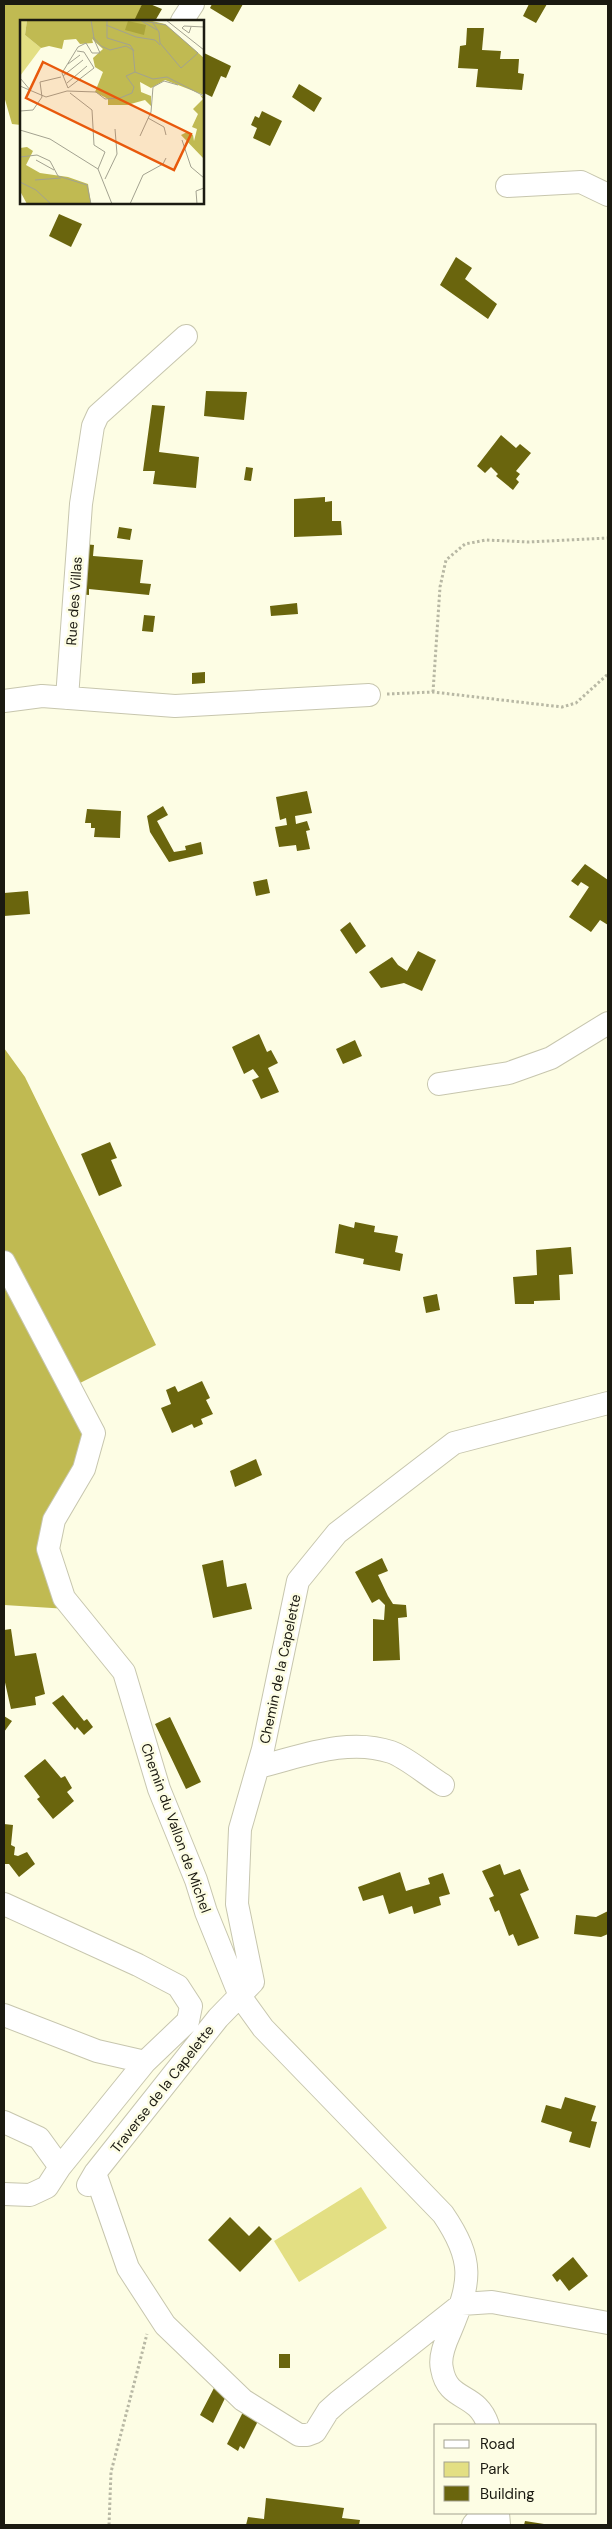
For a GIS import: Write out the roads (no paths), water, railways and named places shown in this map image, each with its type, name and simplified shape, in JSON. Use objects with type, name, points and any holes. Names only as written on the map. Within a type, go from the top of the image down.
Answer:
[{"type":"street","points":[[183,20],[193,4]]},
{"type":"street","points":[[507,186],[581,182],[608,195]]},
{"type":"street","name":"Rue des Villas","points":[[67,698],[81,504],[93,426],[98,416],[186,336]]},
{"type":"street","points":[[4,701],[42,696],[175,706],[369,695]]},
{"type":"street","points":[[439,1084],[509,1073],[551,1058],[608,1023]]},
{"type":"street","name":"Chemin du Vallon de Michel","points":[[4,1262],[94,1433],[84,1469],[54,1520],[48,1548],[64,1598],[124,1672],[159,1789],[240,1996],[263,2028],[443,2214],[456,2233],[463,2251],[468,2276],[462,2304],[444,2345],[441,2367],[446,2382],[454,2392],[479,2406],[488,2424]]},
{"type":"street","name":"Chemin de la Capelette","points":[[240,1996],[253,1982],[237,1904],[240,1829],[258,1767],[298,1581],[337,1533],[454,1442],[608,1403]]},
{"type":"street","points":[[258,1767],[339,1747],[366,1747],[392,1752],[443,1785]]},
{"type":"street","points":[[4,1904],[138,1965],[178,1986],[191,2006],[188,2021],[145,2062],[60,2167],[47,2187],[30,2195],[4,2194]]},
{"type":"street","name":"Traverse de la Capelette","points":[[240,1996],[218,2018],[92,2179],[128,2268],[165,2325],[243,2400],[299,2435],[308,2435],[315,2432],[328,2411],[338,2402],[462,2304]]},
{"type":"street","points":[[4,2016],[97,2050],[145,2062]]},
{"type":"street","points":[[188,2021],[218,2018]]},
{"type":"street","points":[[4,2122],[39,2138],[60,2167]]},
{"type":"street","points":[[462,2304],[492,2302],[608,2323]]},
{"type":"street","points":[[473,2525],[482,2514]]}]
